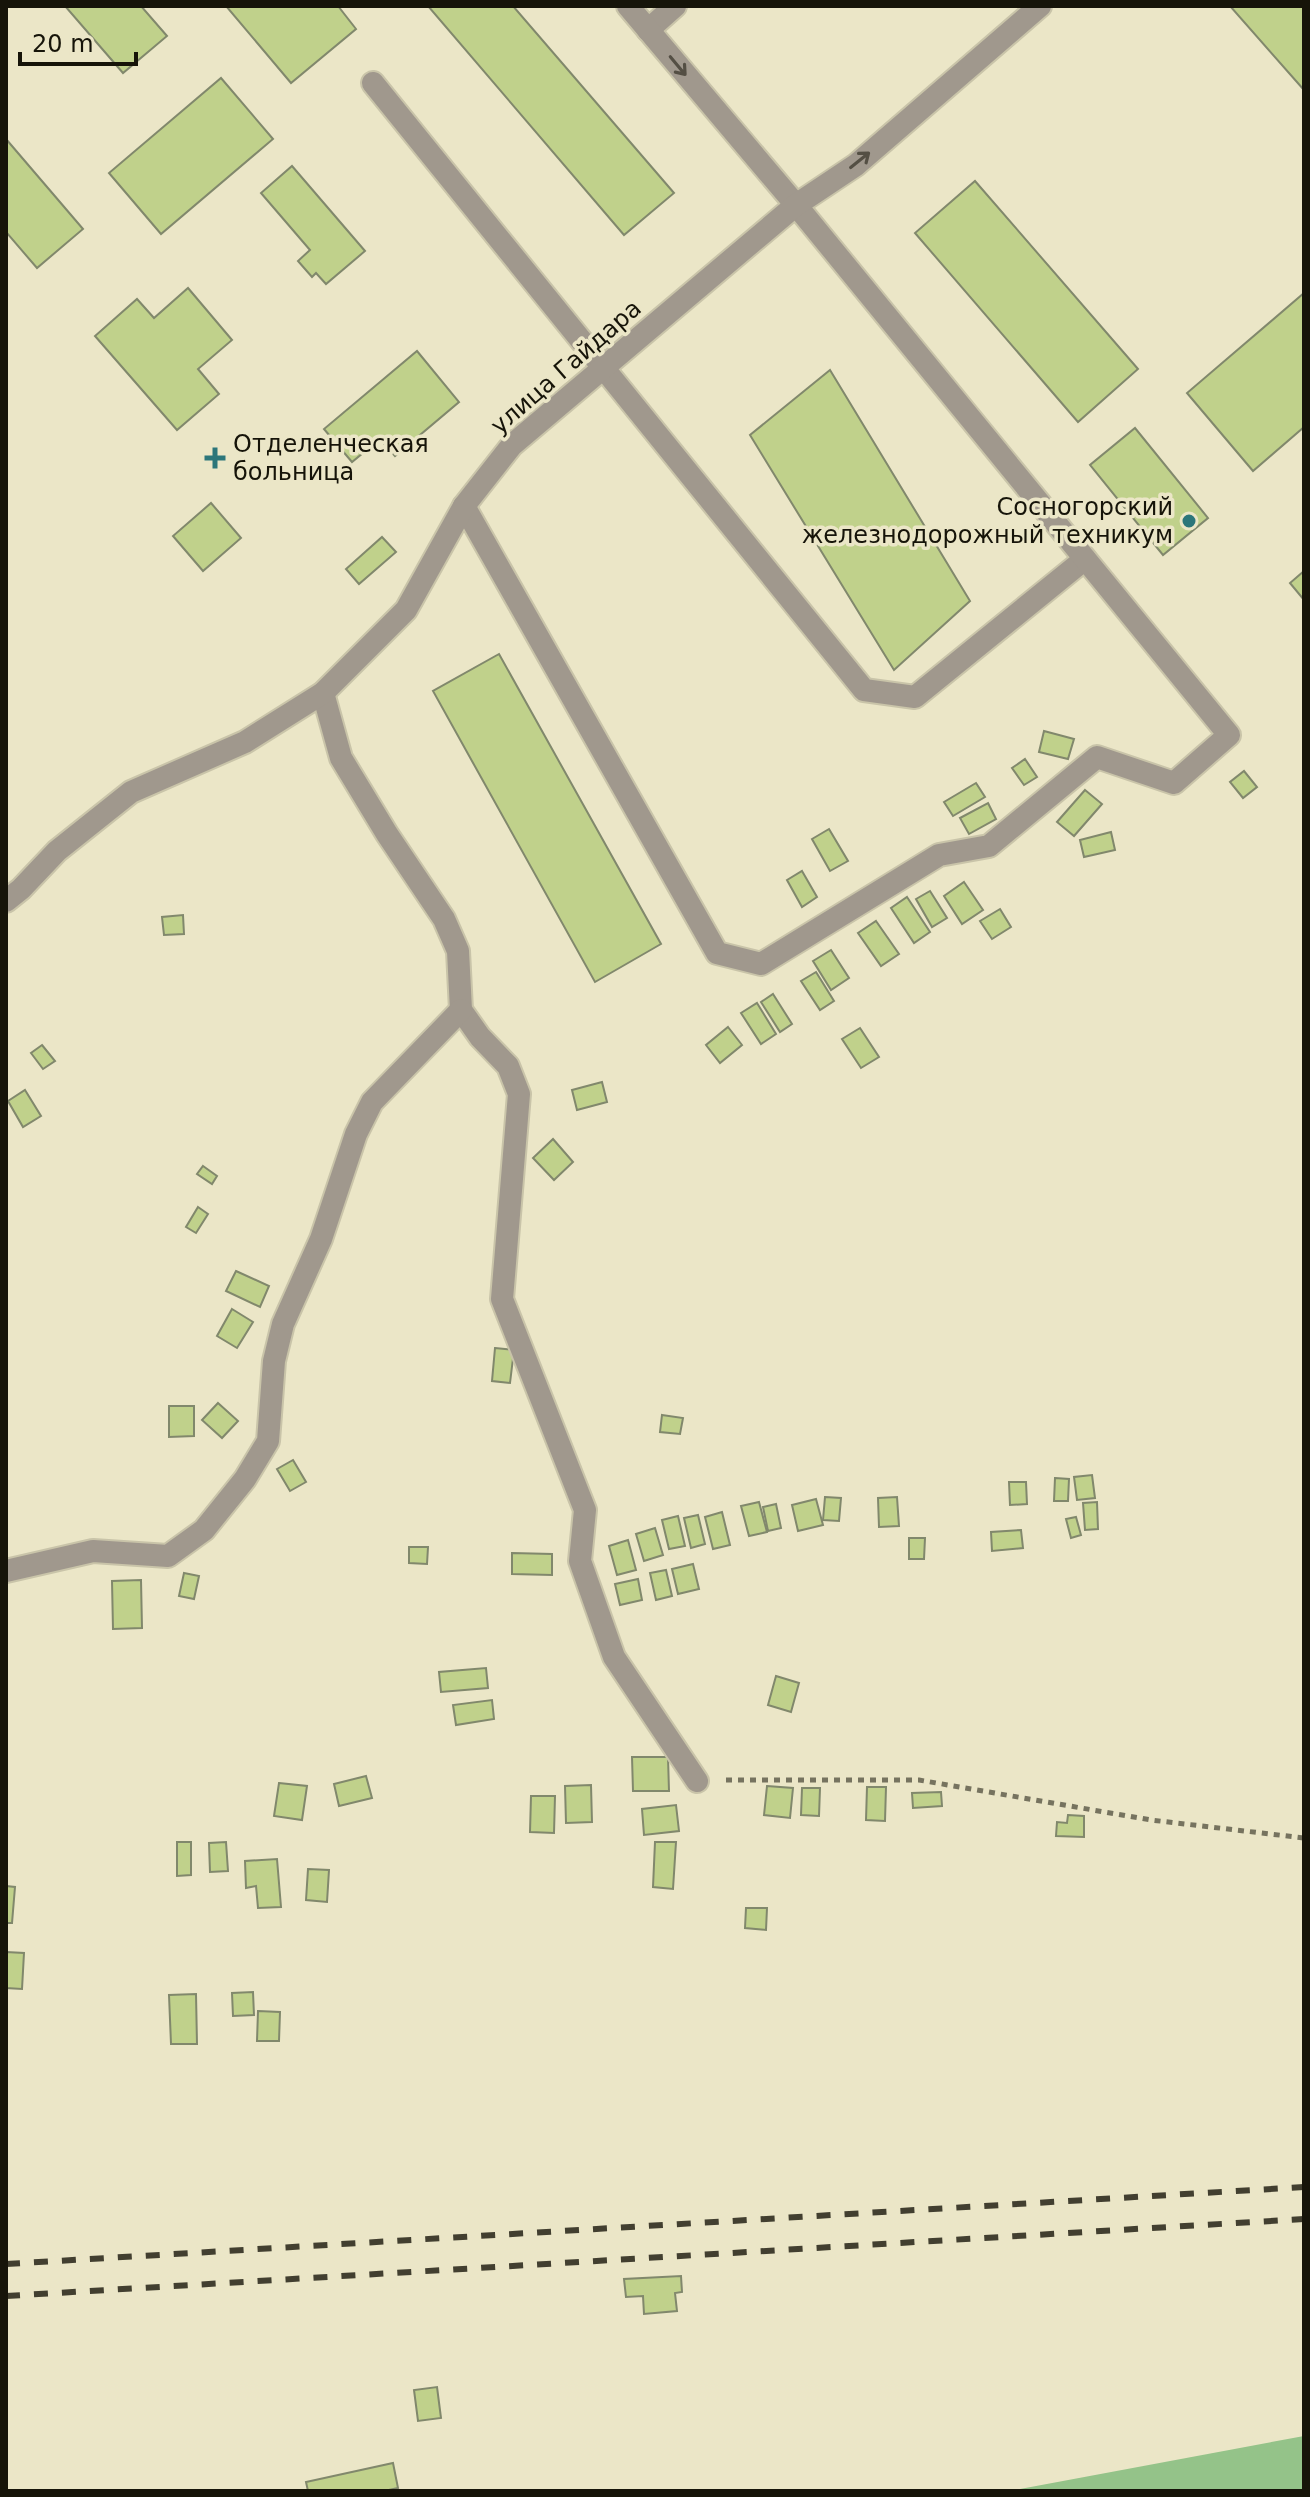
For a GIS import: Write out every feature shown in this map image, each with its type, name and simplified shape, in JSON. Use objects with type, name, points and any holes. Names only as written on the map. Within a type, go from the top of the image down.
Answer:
[{"type":"street","points":[[464,506],[717,953],[761,964],[939,855],[989,846],[1097,757],[1174,783],[1229,735],[796,205],[628,6]]},
{"type":"street","points":[[648,30],[675,6]]},
{"type":"street","name":"улица Гайдара","points":[[6,901],[57,851],[131,792],[245,742],[323,693],[406,610],[464,506],[512,445],[796,205],[856,165],[1040,6]]},
{"type":"street","points":[[373,83],[864,690],[915,697],[1085,559]]},
{"type":"street","points":[[323,693],[341,758],[444,919],[458,951],[461,1010],[480,1037],[508,1066],[519,1094],[502,1299],[585,1510],[580,1561],[614,1657],[697,1781]]},
{"type":"street","points":[[6,1571],[93,1551],[168,1556],[204,1530],[245,1479],[268,1441],[274,1361],[283,1324],[321,1239],[356,1134],[372,1102],[461,1010]]},
{"type":"path","points":[[697,1781],[919,1780],[1151,1820],[1304,1838]]},
{"type":"shaded area","points":[[1304,2436],[1304,2491],[1009,2491]]},
{"type":"building","points":[[65,6],[141,6],[167,36],[123,73]]},
{"type":"building","points":[[226,6],[338,6],[356,29],[291,83]]},
{"type":"building","points":[[428,6],[513,6],[674,193],[624,235]]},
{"type":"building","points":[[1230,6],[1304,6],[1304,90]]},
{"type":"building","points":[[221,78],[273,139],[161,234],[109,173]]},
{"type":"building","points":[[6,139],[83,229],[37,268],[6,232]]},
{"type":"building","points":[[292,166],[365,251],[326,284],[316,273],[312,277],[298,261],[310,250],[261,193]]},
{"type":"building","points":[[975,181],[1138,369],[1078,422],[915,233]]},
{"type":"building","points":[[188,288],[232,340],[198,369],[219,394],[177,430],[95,336],[137,299],[154,318]]},
{"type":"building","points":[[1304,293],[1304,427],[1253,471],[1187,393]]},
{"type":"building","points":[[417,351],[459,402],[395,456],[380,439],[352,462],[324,429]]},
{"type":"building","points":[[830,370],[970,601],[894,670],[750,435]]},
{"type":"building","points":[[1135,428],[1208,518],[1163,555],[1090,465]]},
{"type":"building","points":[[211,503],[241,538],[203,571],[173,536]]},
{"type":"building","points":[[382,537],[396,552],[359,584],[346,569]]},
{"type":"building","points":[[1304,571],[1304,600],[1290,583]]},
{"type":"building","points":[[499,654],[661,944],[595,982],[433,691]]},
{"type":"building","points":[[1044,731],[1074,739],[1068,759],[1039,752]]},
{"type":"building","points":[[1025,759],[1037,777],[1024,785],[1012,768]]},
{"type":"building","points":[[1244,771],[1257,787],[1243,798],[1230,782]]},
{"type":"building","points":[[976,783],[985,797],[953,816],[944,802]]},
{"type":"building","points":[[1085,790],[1102,804],[1074,836],[1057,822]]},
{"type":"building","points":[[988,803],[996,819],[969,834],[960,818]]},
{"type":"building","points":[[829,829],[848,861],[830,871],[812,839]]},
{"type":"building","points":[[1111,832],[1115,850],[1084,857],[1080,840]]},
{"type":"building","points":[[802,871],[817,897],[802,907],[787,880]]},
{"type":"building","points":[[964,882],[983,910],[962,924],[944,896]]},
{"type":"building","points":[[930,891],[947,918],[932,927],[916,899]]},
{"type":"building","points":[[907,897],[930,932],[914,943],[891,908]]},
{"type":"building","points":[[1000,909],[1011,927],[992,939],[980,921]]},
{"type":"building","points":[[183,915],[184,934],[164,935],[162,917]]},
{"type":"building","points":[[876,921],[899,954],[881,966],[858,933]]},
{"type":"building","points":[[831,950],[849,978],[831,990],[813,961]]},
{"type":"building","points":[[816,972],[834,1001],[820,1010],[801,981]]},
{"type":"building","points":[[773,994],[792,1024],[780,1032],[761,1002]]},
{"type":"building","points":[[757,1003],[776,1034],[761,1044],[741,1013]]},
{"type":"building","points":[[728,1027],[742,1045],[720,1063],[706,1045]]},
{"type":"building","points":[[860,1028],[879,1057],[861,1068],[842,1039]]},
{"type":"building","points":[[42,1045],[55,1061],[43,1069],[31,1053]]},
{"type":"building","points":[[602,1082],[607,1102],[577,1110],[572,1090]]},
{"type":"building","points":[[25,1090],[41,1116],[23,1127],[8,1101]]},
{"type":"building","points":[[553,1139],[573,1162],[554,1180],[533,1158]]},
{"type":"building","points":[[203,1166],[217,1176],[212,1184],[197,1174]]},
{"type":"building","points":[[198,1207],[208,1214],[196,1233],[186,1227]]},
{"type":"building","points":[[236,1271],[269,1286],[260,1307],[226,1291]]},
{"type":"building","points":[[232,1309],[253,1322],[237,1348],[217,1336]]},
{"type":"building","points":[[495,1348],[514,1350],[510,1383],[492,1381]]},
{"type":"building","points":[[218,1403],[238,1421],[222,1438],[202,1420]]},
{"type":"building","points":[[169,1406],[194,1406],[194,1436],[169,1437]]},
{"type":"building","points":[[662,1415],[683,1418],[680,1434],[660,1432]]},
{"type":"building","points":[[293,1460],[306,1482],[290,1491],[277,1469]]},
{"type":"building","points":[[1092,1475],[1095,1498],[1077,1500],[1074,1477]]},
{"type":"building","points":[[1055,1478],[1069,1479],[1068,1501],[1054,1501]]},
{"type":"building","points":[[1009,1482],[1026,1482],[1027,1504],[1010,1505]]},
{"type":"building","points":[[825,1497],[841,1498],[839,1521],[823,1520]]},
{"type":"building","points":[[897,1497],[899,1526],[879,1527],[878,1498]]},
{"type":"building","points":[[816,1499],[823,1525],[798,1531],[792,1505]]},
{"type":"building","points":[[759,1502],[767,1532],[749,1536],[741,1506]]},
{"type":"building","points":[[1097,1502],[1098,1529],[1085,1530],[1083,1503]]},
{"type":"building","points":[[776,1504],[781,1528],[768,1531],[763,1507]]},
{"type":"building","points":[[722,1512],[730,1545],[713,1549],[705,1517]]},
{"type":"building","points":[[698,1515],[705,1544],[691,1548],[684,1518]]},
{"type":"building","points":[[678,1516],[685,1546],[669,1549],[662,1520]]},
{"type":"building","points":[[1076,1517],[1081,1535],[1071,1538],[1066,1519]]},
{"type":"building","points":[[655,1528],[663,1555],[644,1561],[636,1534]]},
{"type":"building","points":[[1021,1530],[1023,1548],[992,1551],[991,1532]]},
{"type":"building","points":[[909,1538],[925,1538],[924,1559],[909,1559]]},
{"type":"building","points":[[628,1540],[636,1570],[617,1575],[609,1546]]},
{"type":"building","points":[[409,1547],[428,1547],[427,1564],[409,1563]]},
{"type":"building","points":[[512,1553],[552,1554],[552,1575],[512,1574]]},
{"type":"building","points":[[693,1564],[699,1589],[678,1594],[672,1569]]},
{"type":"building","points":[[666,1570],[672,1596],[656,1600],[650,1573]]},
{"type":"building","points":[[184,1573],[199,1576],[194,1599],[179,1596]]},
{"type":"building","points":[[638,1579],[642,1600],[620,1605],[615,1584]]},
{"type":"building","points":[[141,1580],[142,1628],[113,1629],[112,1581]]},
{"type":"building","points":[[486,1668],[488,1688],[441,1692],[439,1672]]},
{"type":"building","points":[[776,1676],[799,1683],[791,1712],[768,1705]]},
{"type":"building","points":[[492,1700],[494,1719],[456,1725],[453,1705]]},
{"type":"building","points":[[632,1757],[668,1757],[669,1791],[633,1791]]},
{"type":"building","points":[[366,1776],[372,1798],[339,1806],[334,1784]]},
{"type":"building","points":[[279,1783],[307,1786],[302,1820],[274,1816]]},
{"type":"building","points":[[591,1785],[592,1822],[566,1823],[565,1786]]},
{"type":"building","points":[[767,1786],[793,1788],[790,1818],[764,1815]]},
{"type":"building","points":[[867,1787],[886,1787],[885,1821],[866,1820]]},
{"type":"building","points":[[802,1788],[820,1788],[819,1816],[801,1815]]},
{"type":"building","points":[[941,1792],[942,1806],[913,1808],[912,1793]]},
{"type":"building","points":[[531,1796],[555,1796],[554,1833],[530,1832]]},
{"type":"building","points":[[676,1805],[679,1831],[644,1835],[642,1809]]},
{"type":"building","points":[[1068,1815],[1084,1816],[1084,1837],[1056,1836],[1057,1822],[1067,1823]]},
{"type":"building","points":[[177,1842],[191,1842],[191,1875],[177,1876]]},
{"type":"building","points":[[226,1842],[228,1871],[210,1872],[209,1843]]},
{"type":"building","points":[[655,1842],[676,1842],[673,1889],[653,1887]]},
{"type":"building","points":[[277,1859],[281,1907],[258,1908],[256,1886],[246,1888],[245,1861]]},
{"type":"building","points":[[308,1869],[329,1870],[327,1902],[306,1900]]},
{"type":"building","points":[[6,1886],[15,1887],[12,1923],[6,1923]]},
{"type":"building","points":[[746,1908],[767,1908],[766,1930],[745,1928]]},
{"type":"building","points":[[6,1952],[24,1953],[22,1989],[6,1988]]},
{"type":"building","points":[[253,1992],[254,2015],[233,2016],[232,1993]]},
{"type":"building","points":[[196,1994],[197,2044],[171,2044],[169,1995]]},
{"type":"building","points":[[258,2011],[280,2012],[279,2041],[257,2041]]},
{"type":"building","points":[[681,2276],[682,2292],[675,2293],[677,2311],[644,2314],[643,2296],[626,2297],[624,2279]]},
{"type":"building","points":[[437,2387],[441,2418],[418,2421],[414,2390]]},
{"type":"building","points":[[393,2463],[398,2488],[384,2491],[308,2491],[306,2482]]},
{"type":"railway","points":[[6,2264],[1304,2187]]},
{"type":"railway","points":[[6,2296],[1304,2219]]},
{"type":"place","name":"Отделенческая больница","points":[[215,458]]},
{"type":"place","name":"Сосногорский железнодорожный техникум","points":[[1189,521]]}]
